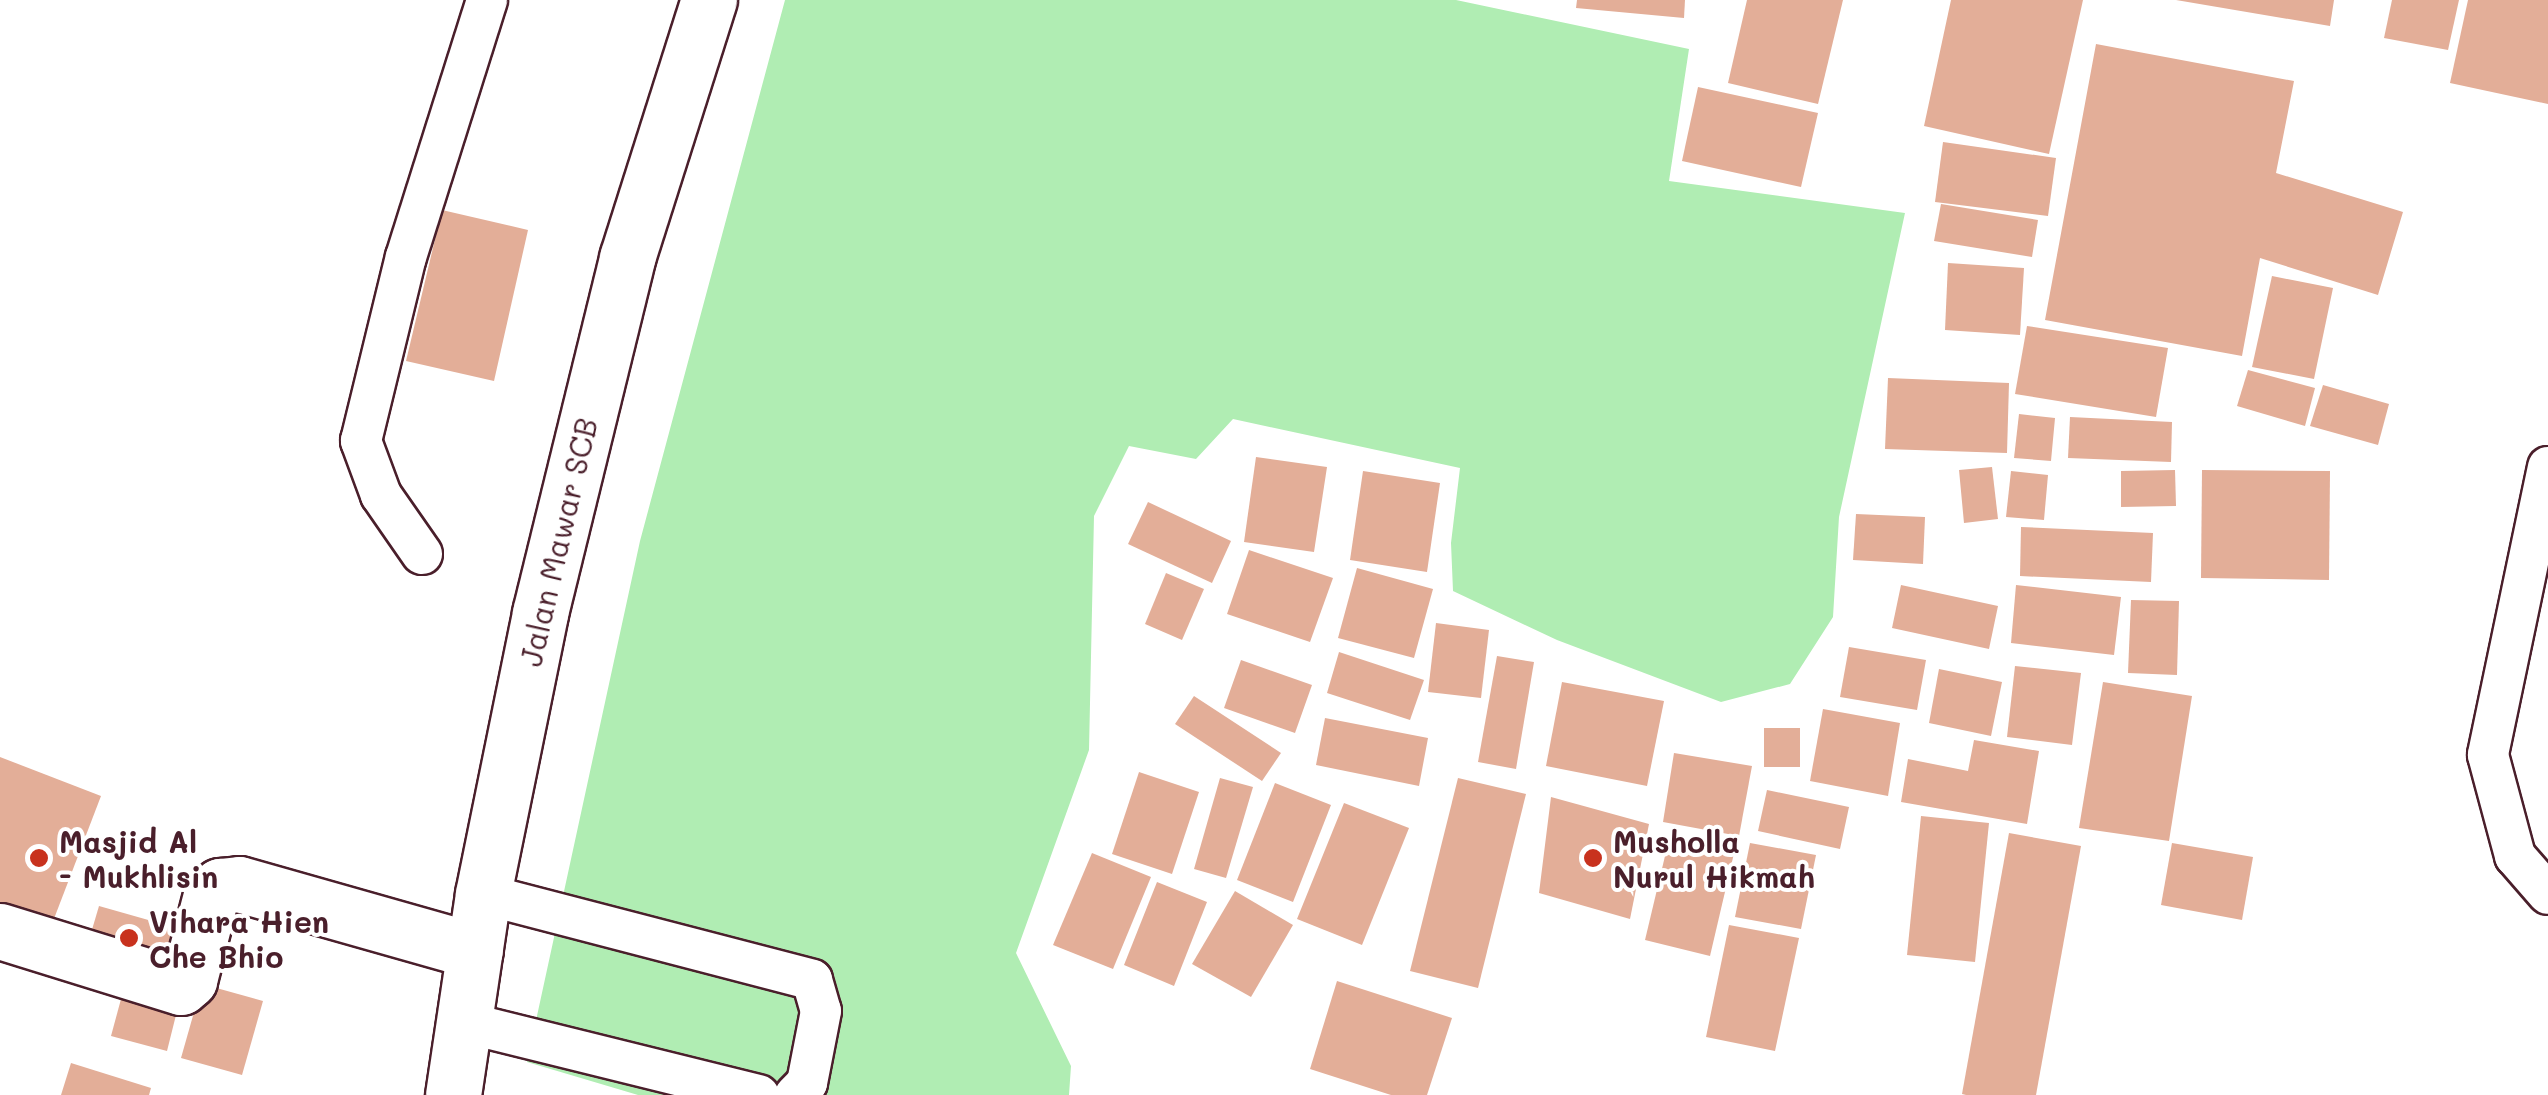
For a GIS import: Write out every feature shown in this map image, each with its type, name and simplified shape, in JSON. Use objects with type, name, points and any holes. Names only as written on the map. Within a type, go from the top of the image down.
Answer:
[{"type":"street","name":"Jalan Mawar SCB","points":[[453,1095],[482,894],[540,612],[627,258],[709,0]]},
{"type":"street","points":[[0,931],[180,987],[188,980],[211,895],[220,886],[239,884],[474,951]]},
{"type":"lane","points":[[422,554],[381,495],[360,441],[406,257],[487,0]]},
{"type":"lane","points":[[2548,467],[2488,755],[2516,856],[2548,894]]},
{"type":"lane","points":[[482,894],[812,980],[821,1011],[807,1083],[795,1095]]},
{"type":"lane","points":[[463,1022],[759,1095]]},
{"type":"green space","points":[[785,0],[1456,0],[1689,49],[1669,181],[1905,213],[1839,517],[1833,617],[1790,684],[1721,702],[1557,640],[1453,591],[1451,543],[1460,468],[1233,419],[1196,459],[1129,446],[1094,516],[1089,750],[1016,953],[1071,1066],[1069,1095],[638,1095],[527,1062],[640,541]]},
{"type":"building","points":[[1577,0],[1685,0],[1684,18],[1576,8]]},
{"type":"building","points":[[1747,0],[1843,0],[1818,104],[1728,83]]},
{"type":"building","points":[[1951,0],[2083,0],[2049,154],[1924,126]]},
{"type":"building","points":[[2176,0],[2334,0],[2330,26]]},
{"type":"building","points":[[2392,0],[2459,0],[2448,50],[2384,38]]},
{"type":"building","points":[[2468,0],[2548,0],[2548,104],[2450,83]]},
{"type":"building","points":[[2096,44],[2294,81],[2276,173],[2403,212],[2378,295],[2260,258],[2242,356],[2045,320]]},
{"type":"building","points":[[1698,87],[1818,113],[1801,187],[1682,161]]},
{"type":"building","points":[[1943,142],[2056,158],[2048,216],[1935,202]]},
{"type":"building","points":[[1941,204],[2038,220],[2032,257],[1934,241]]},
{"type":"building","points":[[442,210],[528,230],[494,381],[406,361]]},
{"type":"building","points":[[1948,263],[2024,268],[2020,335],[1945,330]]},
{"type":"building","points":[[2272,276],[2333,288],[2314,379],[2252,367]]},
{"type":"building","points":[[2027,326],[2168,348],[2156,417],[2015,394]]},
{"type":"building","points":[[2248,370],[2315,388],[2305,426],[2237,406]]},
{"type":"building","points":[[1888,378],[2009,383],[2007,453],[1885,449]]},
{"type":"building","points":[[2323,385],[2389,404],[2378,445],[2310,426]]},
{"type":"building","points":[[2019,414],[2055,418],[2051,461],[2014,458]]},
{"type":"building","points":[[2070,417],[2172,422],[2171,462],[2068,458]]},
{"type":"building","points":[[1256,457],[1327,467],[1314,552],[1244,542]]},
{"type":"building","points":[[1992,467],[1998,519],[1964,523],[1959,470]]},
{"type":"building","points":[[2175,470],[2176,506],[2121,507],[2121,471]]},
{"type":"building","points":[[2202,470],[2330,471],[2329,580],[2201,578]]},
{"type":"building","points":[[1363,471],[1440,483],[1427,572],[1350,560]]},
{"type":"building","points":[[2011,471],[2048,475],[2044,520],[2006,517]]},
{"type":"building","points":[[1148,502],[1231,541],[1212,583],[1128,544]]},
{"type":"building","points":[[1856,514],[1925,517],[1923,564],[1853,560]]},
{"type":"building","points":[[2021,527],[2153,533],[2151,582],[2020,576]]},
{"type":"building","points":[[1249,550],[1333,578],[1310,642],[1227,614]]},
{"type":"building","points":[[1357,568],[1433,589],[1414,658],[1338,638]]},
{"type":"building","points":[[1166,573],[1204,589],[1182,640],[1145,624]]},
{"type":"building","points":[[1901,585],[1998,606],[1989,649],[1892,628]]},
{"type":"building","points":[[2016,585],[2121,597],[2114,655],[2011,643]]},
{"type":"building","points":[[2131,600],[2179,601],[2177,675],[2128,673]]},
{"type":"building","points":[[1436,623],[1489,630],[1481,698],[1428,692]]},
{"type":"building","points":[[1849,647],[1926,660],[1917,710],[1840,697]]},
{"type":"building","points":[[1339,652],[1424,680],[1410,720],[1327,693]]},
{"type":"building","points":[[1497,656],[1534,662],[1516,769],[1478,762]]},
{"type":"building","points":[[1241,660],[1312,685],[1295,733],[1224,708]]},
{"type":"building","points":[[2015,666],[2081,673],[2072,745],[2007,737]]},
{"type":"building","points":[[1939,669],[2002,682],[1991,736],[1929,723]]},
{"type":"building","points":[[1562,682],[1664,701],[1647,786],[1546,766]]},
{"type":"building","points":[[2103,682],[2192,696],[2169,841],[2079,828]]},
{"type":"building","points":[[1194,696],[1281,753],[1262,781],[1175,724]]},
{"type":"building","points":[[1823,709],[1900,723],[1888,796],[1810,781]]},
{"type":"building","points":[[1325,718],[1428,738],[1419,786],[1316,765]]},
{"type":"building","points":[[1764,728],[1800,728],[1800,767],[1764,767]]},
{"type":"building","points":[[1974,740],[2039,751],[2027,824],[1901,802],[1908,759],[1968,771]]},
{"type":"building","points":[[1674,753],[1752,766],[1739,836],[1663,822]]},
{"type":"building","name":"Masjid Al - Mukhlisin","points":[[0,757],[101,796],[47,937],[0,921]]},
{"type":"building","points":[[1139,772],[1199,792],[1172,874],[1112,854]]},
{"type":"building","points":[[1220,778],[1253,787],[1226,878],[1194,869]]},
{"type":"building","points":[[1458,778],[1526,794],[1478,988],[1410,971]]},
{"type":"building","points":[[1275,783],[1331,805],[1293,902],[1237,880]]},
{"type":"building","points":[[1767,790],[1849,807],[1840,849],[1758,831]]},
{"type":"building","name":"Musholla Nurul Hikmah","points":[[1551,797],[1649,824],[1630,919],[1539,893]]},
{"type":"building","points":[[1344,803],[1409,828],[1362,945],[1297,919]]},
{"type":"building","points":[[1921,816],[1989,823],[1975,962],[1907,955]]},
{"type":"building","points":[[2009,833],[2081,846],[2036,1095],[1966,1095],[1962,1094]]},
{"type":"building","points":[[1670,835],[1735,849],[1710,956],[1645,940]]},
{"type":"building","points":[[1750,843],[1816,855],[1801,929],[1735,917]]},
{"type":"building","points":[[2172,843],[2253,857],[2242,920],[2161,905]]},
{"type":"building","points":[[1092,853],[1151,877],[1113,969],[1053,945]]},
{"type":"building","points":[[1157,882],[1207,902],[1174,986],[1124,965]]},
{"type":"building","points":[[1235,891],[1293,925],[1251,997],[1192,964]]},
{"type":"building","name":"Vihara Hien Che Bhio","points":[[99,906],[173,927],[161,970],[86,950]]},
{"type":"building","points":[[1729,925],[1799,938],[1775,1051],[1706,1037]]},
{"type":"building","points":[[1337,981],[1452,1018],[1427,1095],[1391,1095],[1310,1069]]},
{"type":"building","points":[[202,984],[263,1001],[242,1075],[181,1058]]},
{"type":"building","points":[[124,988],[179,1003],[167,1051],[111,1036]]},
{"type":"building","points":[[71,1063],[151,1088],[149,1095],[61,1095]]},
{"type":"place","name":"Masjid Al - Mukhlisin","points":[[39,858]]},
{"type":"place","name":"Musholla Nurul Hikmah","points":[[1593,858]]},
{"type":"place","name":"Vihara Hien Che Bhio","points":[[129,938]]}]
